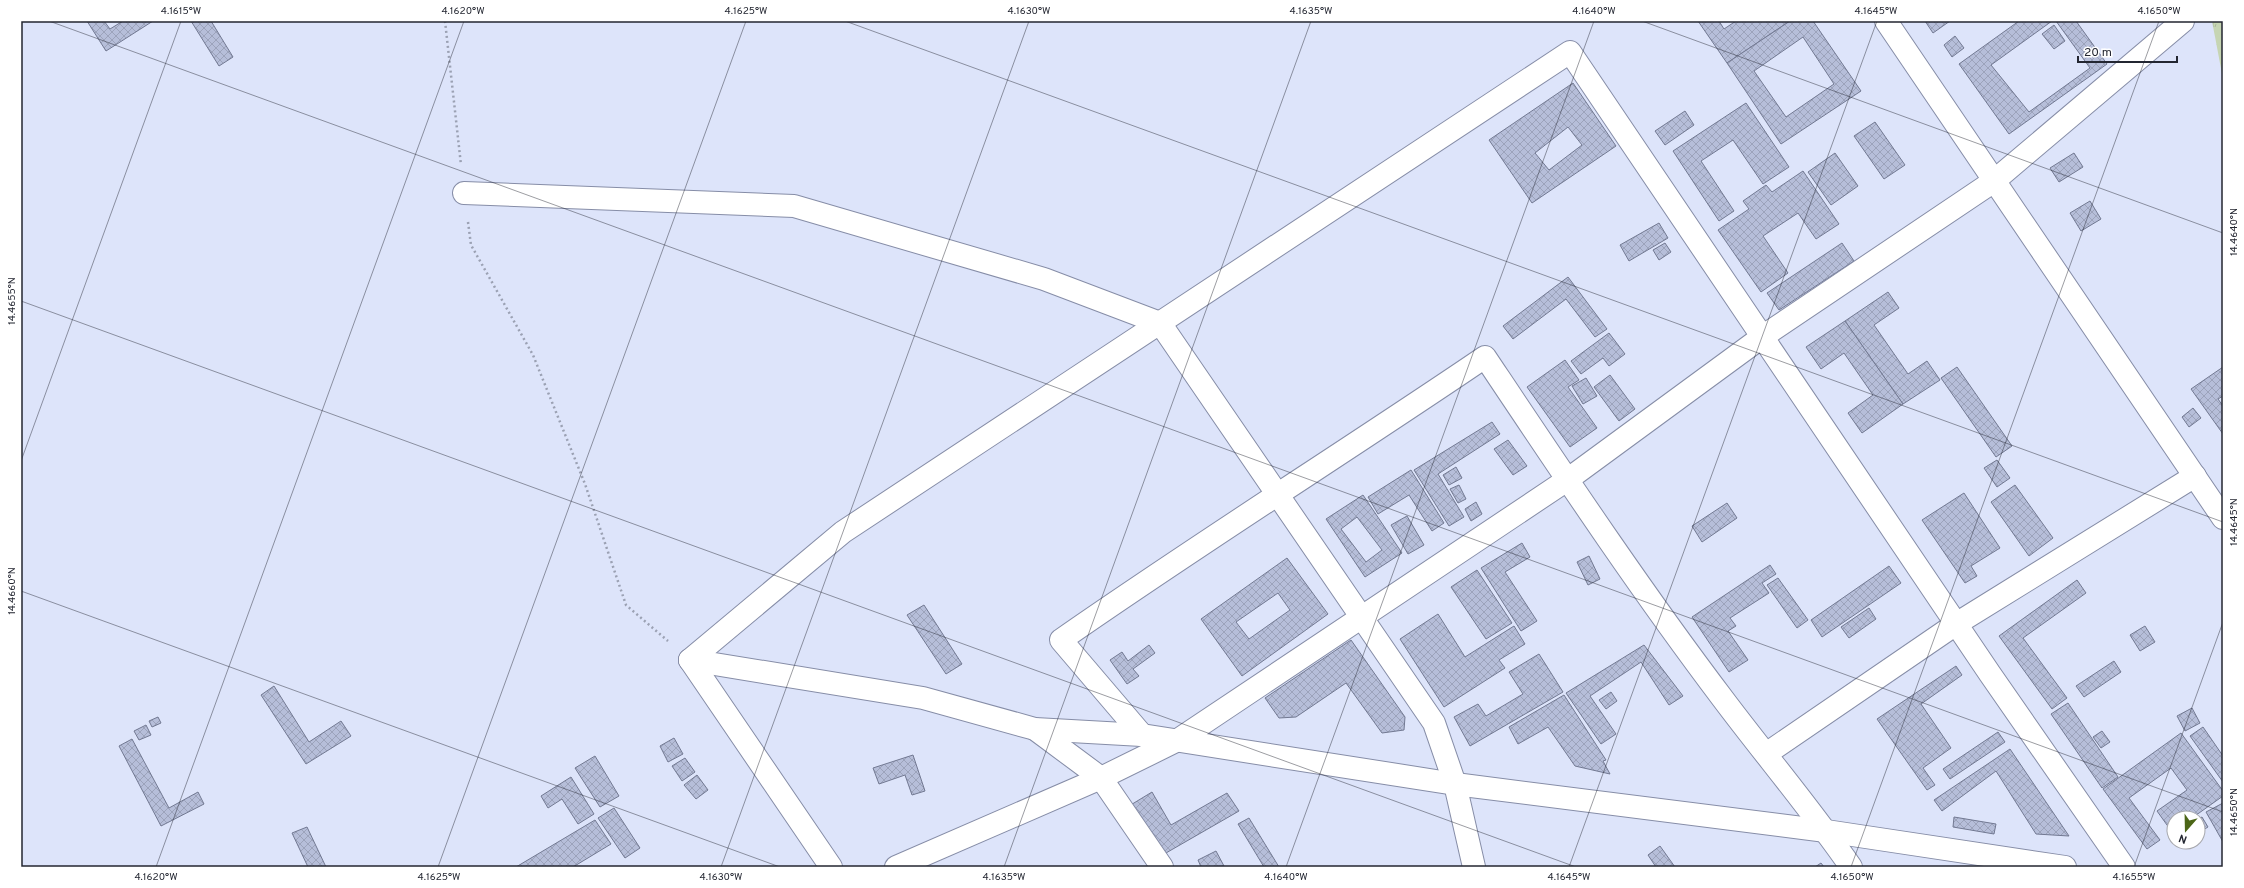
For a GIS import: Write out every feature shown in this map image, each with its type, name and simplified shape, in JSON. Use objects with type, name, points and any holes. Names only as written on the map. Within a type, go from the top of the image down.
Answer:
[{"type":"street","points":[[1886,21],[2223,518]]},
{"type":"street","points":[[896,867],[1101,778],[1178,740],[1567,480],[1762,337],[1994,181],[2182,21]]},
{"type":"street","points":[[690,660],[843,532],[1570,52],[1956,624],[2124,867]]},
{"type":"street","points":[[464,193],[794,206],[1044,279],[1160,323],[1434,723],[1455,784],[1474,867]]},
{"type":"street","points":[[1142,735],[1061,640],[1165,567],[1278,495],[1485,357],[1567,480],[1722,699],[1826,831],[1851,867]]},
{"type":"street","points":[[1766,754],[1956,624],[2195,476]]},
{"type":"street","points":[[690,660],[923,698],[1035,729],[1142,735],[1455,784],[1826,831],[2065,867]]},
{"type":"street","points":[[690,660],[831,867]]},
{"type":"street","points":[[1035,729],[1101,778],[1162,867]]},
{"type":"path","points":[[445,21],[471,245],[533,355],[585,484],[626,605],[690,660]]},
{"type":"green space","points":[[2212,21],[2223,21],[2223,79]]},
{"type":"building","points":[[87,21],[104,21],[110,29],[123,21],[153,21],[106,51]]},
{"type":"building","points":[[191,21],[211,21],[233,57],[219,66]]},
{"type":"building","points":[[1698,21],[1719,21],[1724,29],[1736,21],[1790,21],[1727,63]]},
{"type":"building","points":[[1790,21],[1813,21],[1861,91],[1781,144],[1727,63]],"holes":[[[1803,37],[1834,84],[1786,117],[1754,71]]]},
{"type":"building","points":[[1925,21],[1950,21],[1933,33]]},
{"type":"building","points":[[2019,21],[2052,21],[1991,65],[2029,112],[2090,68],[2056,21],[2076,21],[2107,64],[2009,134],[1959,64]]},
{"type":"building","points":[[2054,25],[2065,41],[2054,49],[2042,34]]},
{"type":"building","points":[[1955,36],[1964,48],[1952,57],[1944,45]]},
{"type":"building","points":[[1573,83],[1616,146],[1532,203],[1489,140]],"holes":[[[1568,127],[1582,145],[1549,170],[1535,153]]]},
{"type":"building","points":[[1746,103],[1789,167],[1763,184],[1733,140],[1701,161],[1734,211],[1719,221],[1673,151]]},
{"type":"building","points":[[1685,111],[1694,125],[1665,145],[1655,131]]},
{"type":"building","points":[[1875,122],[1905,165],[1884,179],[1854,136]]},
{"type":"building","points":[[1835,153],[1858,186],[1831,205],[1808,172]]},
{"type":"building","points":[[2074,153],[2083,167],[2059,182],[2050,168]]},
{"type":"building","points":[[1803,171],[1839,224],[1816,239],[1798,213],[1763,236],[1788,273],[1761,292],[1718,230],[1749,209],[1743,201],[1766,185],[1772,192]]},
{"type":"building","points":[[2090,201],[2101,219],[2081,231],[2070,213]]},
{"type":"building","points":[[1659,223],[1668,238],[1629,261],[1620,245]]},
{"type":"building","points":[[1665,243],[1671,252],[1659,260],[1653,250]]},
{"type":"building","points":[[1842,243],[1854,261],[1779,310],[1767,293]]},
{"type":"building","points":[[1568,277],[1607,329],[1595,337],[1566,299],[1513,339],[1503,326]]},
{"type":"building","points":[[1888,292],[1899,308],[1874,325],[1908,374],[1927,361],[1940,380],[1903,404],[1845,321]]},
{"type":"building","points":[[1845,321],[1903,404],[1862,433],[1848,413],[1873,395],[1844,353],[1821,369],[1806,347]]},
{"type":"building","points":[[1609,333],[1625,354],[1609,366],[1603,358],[1581,374],[1571,361]]},
{"type":"building","points":[[1565,360],[1579,380],[1568,387],[1597,428],[1570,447],[1527,387]]},
{"type":"building","points":[[1957,367],[2012,446],[1996,457],[1941,378]]},
{"type":"building","points":[[2223,367],[2223,396],[2218,399],[2223,406],[2223,434],[2191,389]]},
{"type":"building","points":[[1610,375],[1635,409],[1619,421],[1594,387]]},
{"type":"building","points":[[1586,378],[1597,396],[1583,404],[1572,386]]},
{"type":"building","points":[[2193,408],[2201,418],[2189,427],[2182,417]]},
{"type":"building","points":[[1492,422],[1500,434],[1438,474],[1464,517],[1449,526],[1414,470]]},
{"type":"building","points":[[1508,440],[1527,466],[1513,475],[1494,449]]},
{"type":"building","points":[[1997,460],[2010,478],[1997,487],[1984,468]]},
{"type":"building","points":[[1456,467],[1462,478],[1449,485],[1443,475]]},
{"type":"building","points":[[1411,470],[1444,523],[1432,531],[1409,495],[1378,514],[1368,497]]},
{"type":"building","points":[[1459,485],[1466,499],[1458,503],[1450,489]]},
{"type":"building","points":[[2015,485],[2053,538],[2029,556],[1991,502]]},
{"type":"building","points":[[1964,493],[2000,548],[1971,566],[1977,576],[1965,583],[1922,520]]},
{"type":"building","points":[[1363,495],[1402,553],[1365,577],[1326,519]],"holes":[[[1357,517],[1382,550],[1366,562],[1341,529]]]},
{"type":"building","points":[[1476,502],[1482,514],[1471,521],[1465,509]]},
{"type":"building","points":[[1727,503],[1737,518],[1702,542],[1692,526]]},
{"type":"building","points":[[1407,516],[1424,545],[1408,554],[1391,525]]},
{"type":"building","points":[[1522,543],[1530,557],[1505,572],[1537,621],[1521,631],[1481,568]]},
{"type":"building","points":[[1589,556],[1600,579],[1588,585],[1577,562]]},
{"type":"building","points":[[1287,558],[1328,614],[1242,676],[1201,619]],"holes":[[[1278,593],[1290,610],[1249,639],[1236,622]]]},
{"type":"building","points":[[1770,565],[1776,574],[1762,583],[1769,593],[1730,618],[1736,626],[1728,631],[1748,660],[1729,672],[1692,617]]},
{"type":"building","points":[[1889,566],[1901,583],[1822,637],[1811,620]]},
{"type":"building","points":[[1477,570],[1512,623],[1486,639],[1451,587]]},
{"type":"building","points":[[1778,578],[1808,620],[1797,628],[1767,585]]},
{"type":"building","points":[[2077,580],[2086,593],[2023,638],[2067,698],[2052,709],[1999,636]]},
{"type":"building","points":[[924,605],[962,664],[946,674],[907,615]]},
{"type":"building","points":[[1869,608],[1876,619],[1849,638],[1841,627]]},
{"type":"building","points":[[1438,614],[1465,657],[1514,626],[1525,644],[1499,660],[1505,668],[1444,707],[1400,639]]},
{"type":"building","points":[[2145,626],[2155,642],[2140,651],[2130,635]]},
{"type":"building","points":[[1351,640],[1405,717],[1404,730],[1382,733],[1346,683],[1296,717],[1279,718],[1265,698]]},
{"type":"building","points":[[1149,645],[1155,653],[1133,669],[1139,676],[1127,684],[1110,660],[1122,652],[1128,661]]},
{"type":"building","points":[[1644,645],[1683,696],[1669,705],[1641,662],[1590,696],[1616,734],[1601,744],[1566,693]]},
{"type":"building","points":[[1539,654],[1563,692],[1470,746],[1454,717],[1478,704],[1486,716],[1523,694],[1509,672]]},
{"type":"building","points":[[2114,661],[2121,672],[2084,697],[2076,686]]},
{"type":"building","points":[[1956,666],[1962,675],[1921,704],[1951,748],[1923,768],[1935,785],[1927,790],[1877,719]]},
{"type":"building","points":[[274,686],[309,742],[341,721],[351,736],[306,764],[261,695]]},
{"type":"building","points":[[1611,692],[1617,701],[1606,709],[1599,700]]},
{"type":"building","points":[[1564,695],[1606,760],[1603,761],[1610,774],[1575,766],[1548,727],[1518,744],[1509,727]]},
{"type":"building","points":[[2068,703],[2118,777],[2102,788],[2051,714]]},
{"type":"building","points":[[2192,708],[2200,723],[2185,731],[2177,716]]},
{"type":"building","points":[[158,717],[161,723],[152,727],[149,721]]},
{"type":"building","points":[[146,725],[151,735],[139,740],[134,731]]},
{"type":"building","points":[[2203,727],[2223,756],[2223,782],[2190,736]]},
{"type":"building","points":[[2102,731],[2110,742],[2101,748],[2093,737]]},
{"type":"building","points":[[1998,732],[2005,742],[1950,779],[1943,769]]},
{"type":"building","points":[[2181,733],[2223,791],[2223,796],[2203,810],[2166,810],[2166,824],[2157,811],[2187,790],[2171,768],[2129,798],[2160,840],[2147,849],[2103,789]]},
{"type":"building","points":[[674,738],[683,754],[668,762],[660,746]]},
{"type":"building","points":[[132,739],[169,808],[198,792],[204,804],[161,826],[119,746]]},
{"type":"building","points":[[2010,749],[2069,836],[2036,834],[1996,771],[1942,811],[1934,800]]},
{"type":"building","points":[[913,755],[925,791],[912,795],[905,775],[879,784],[873,768]]},
{"type":"building","points":[[595,756],[619,796],[600,807],[575,768]]},
{"type":"building","points":[[685,758],[695,772],[682,781],[672,766]]},
{"type":"building","points":[[697,775],[708,790],[696,799],[684,785]]},
{"type":"building","points":[[571,777],[594,814],[578,824],[562,799],[548,808],[541,796]]},
{"type":"building","points":[[1152,792],[1171,825],[1227,793],[1239,811],[1159,857],[1129,806]]},
{"type":"building","points":[[2223,803],[2223,842],[2206,812]]},
{"type":"building","points":[[614,808],[640,848],[625,858],[598,818]]},
{"type":"building","points":[[1954,817],[1996,824],[1994,834],[1953,827]]},
{"type":"building","points":[[1249,818],[1279,867],[1264,867],[1238,824]]},
{"type":"building","points":[[595,820],[611,844],[573,867],[516,867]]},
{"type":"building","points":[[307,827],[326,867],[308,867],[292,833]]},
{"type":"building","points":[[1660,846],[1675,867],[1656,867],[1648,855]]},
{"type":"building","points":[[1216,851],[1224,866],[1201,867],[1198,860]]},
{"type":"building","points":[[1821,863],[1824,867],[1815,867]]}]
